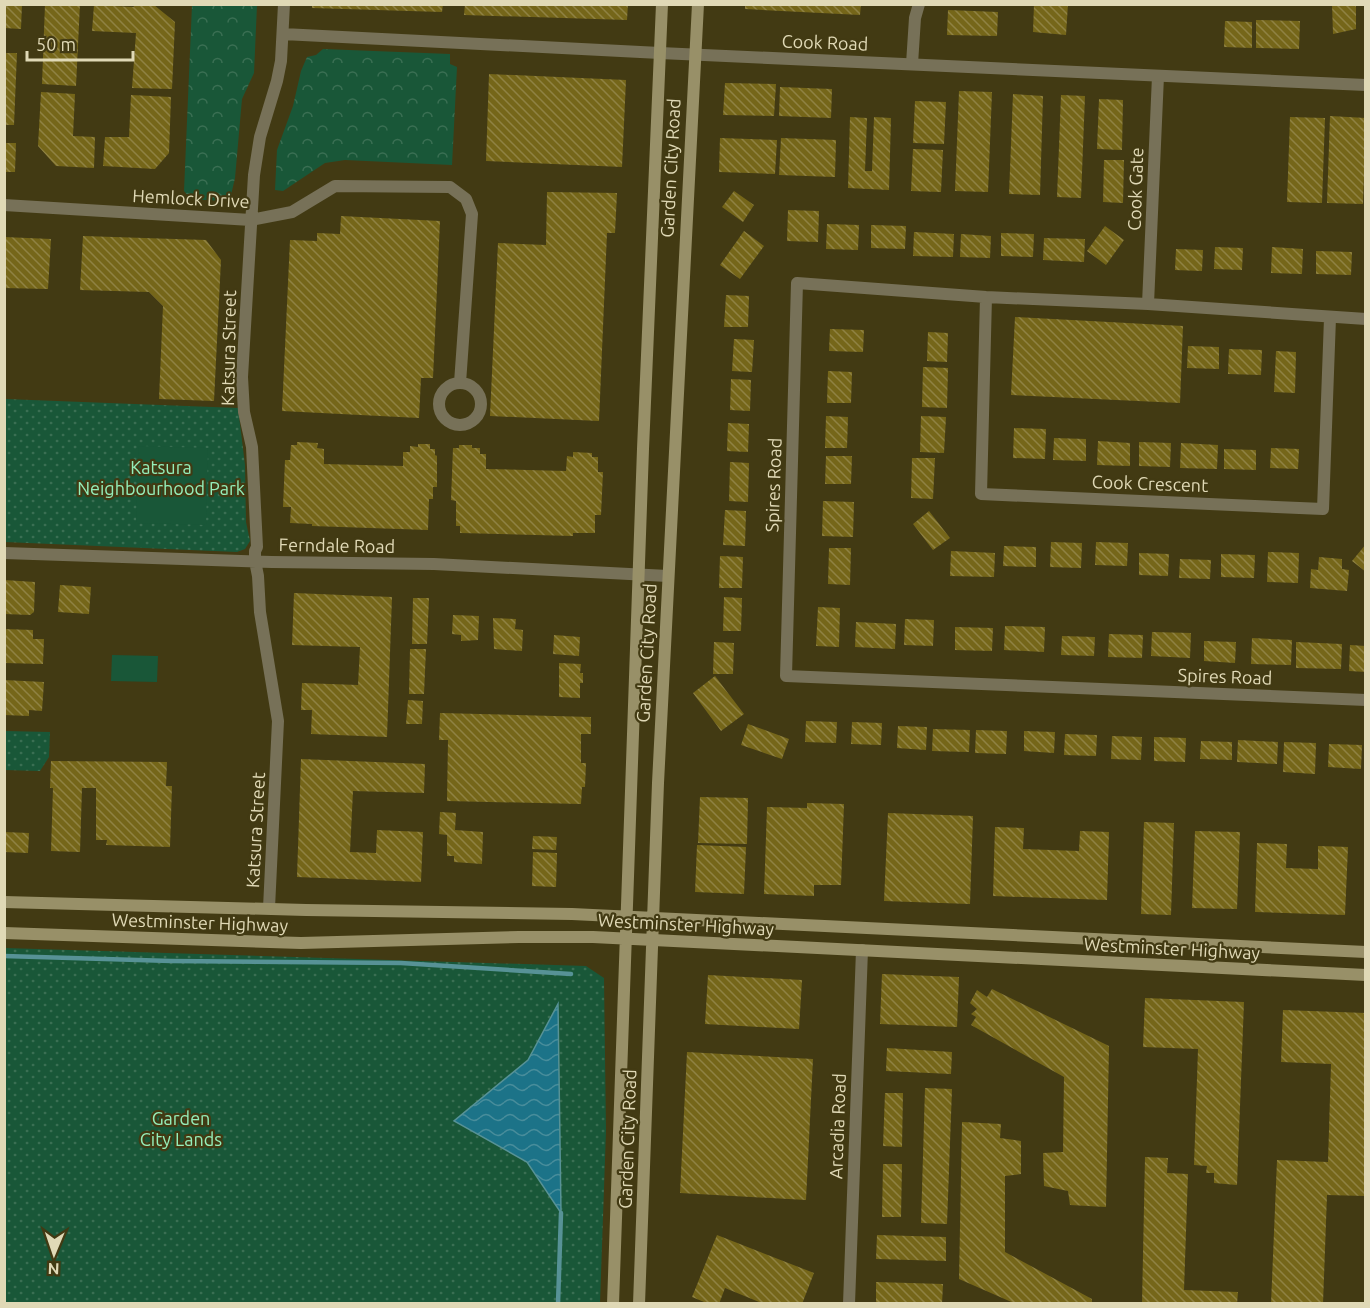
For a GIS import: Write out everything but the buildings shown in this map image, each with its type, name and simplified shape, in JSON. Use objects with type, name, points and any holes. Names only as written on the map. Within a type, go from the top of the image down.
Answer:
[{"type":"main road","name":"Garden City Road","points":[[613,1304],[662,4]]},
{"type":"main road","name":"Garden City Road","points":[[639,1304],[652,917],[698,4]]},
{"type":"main road","name":"Westminster Highway","points":[[4,902],[627,916],[1365,952]]},
{"type":"main road","name":"Westminster Highway","points":[[4,933],[301,943],[519,937],[626,939],[1365,975]]},
{"type":"street","name":"Katsura Street","points":[[269,908],[278,721],[260,612],[255,561],[257,547],[252,447],[244,412],[242,377],[254,175],[260,137],[277,81],[284,4]]},
{"type":"street","points":[[912,64],[915,18],[919,4]]},
{"type":"street","name":"Cook Road","points":[[283,34],[1365,85]]},
{"type":"street","name":"Cook Gate","points":[[1148,304],[1158,76]]},
{"type":"street","name":"Hemlock Drive","points":[[4,205],[252,220],[292,212],[335,186],[450,187],[466,199],[472,214],[460,383]]},
{"type":"street","name":"Spires Road","points":[[1365,320],[1148,304],[986,297],[797,283],[786,676],[1365,700]]},
{"type":"street","name":"Cook Crescent","points":[[986,297],[981,494],[1323,509],[1330,318]]},
{"type":"street","name":"Ferndale Road","points":[[4,553],[428,564],[668,576]]},
{"type":"street","name":"Arcadia Road","points":[[849,1304],[862,950]]},
{"type":"green space","points":[[192,5],[257,5],[254,73],[242,99],[235,178],[231,195],[222,201],[191,199],[184,191]]},
{"type":"green space","points":[[323,49],[450,54],[450,64],[457,67],[452,165],[345,160],[325,163],[283,191],[275,190],[277,150],[293,106],[301,71],[307,57],[316,55]]},
{"type":"green space","name":"Katsura Neighbourhood Park","points":[[5,399],[238,408],[245,465],[246,522],[250,541],[245,549],[237,552],[5,542]]},
{"type":"green space","points":[[139,446],[208,448],[206,525],[136,523]]},
{"type":"green space","points":[[112,655],[158,656],[157,682],[111,681]]},
{"type":"green space","points":[[5,731],[50,732],[49,757],[40,771],[5,770]]},
{"type":"green space","name":"Garden City Lands","points":[[5,948],[586,966],[604,978],[606,1131],[600,1303],[5,1304]]},
{"type":"water","points":[[558,1004],[561,1213],[527,1162],[454,1121],[528,1060]]},
{"type":"waterway","points":[[4,956],[171,961],[401,963],[571,974]]},
{"type":"waterway","points":[[558,1304],[561,1213]]}]
